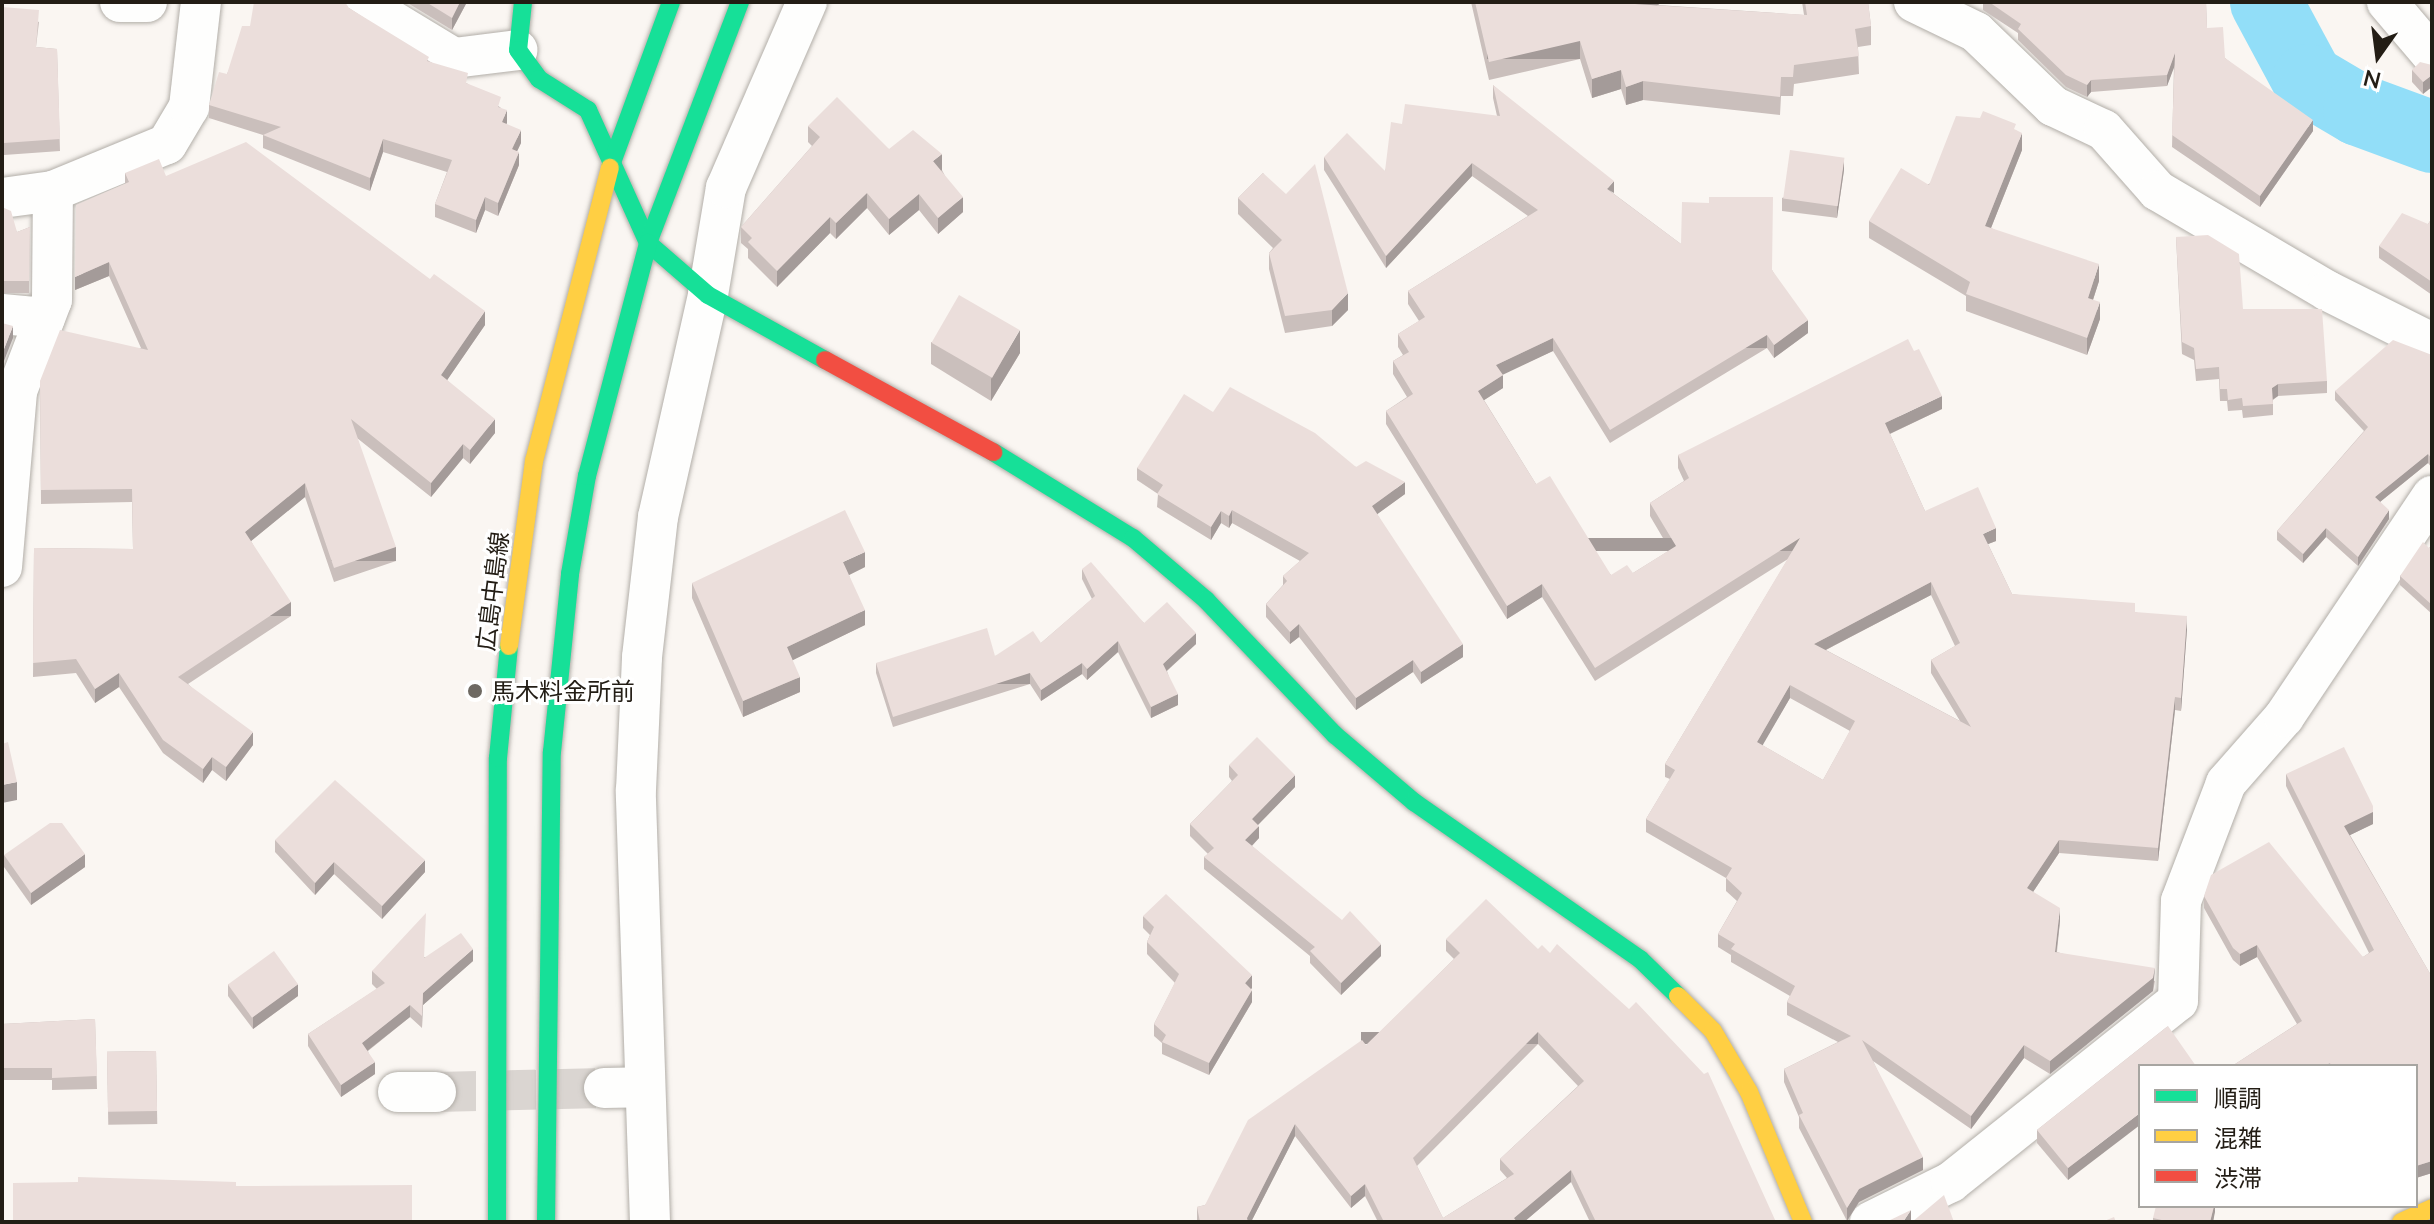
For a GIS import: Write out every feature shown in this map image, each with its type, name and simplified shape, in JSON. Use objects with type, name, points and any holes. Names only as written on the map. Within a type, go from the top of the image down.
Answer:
[{"type":"main road","points":[[523,2],[518,50],[539,79],[588,110],[610,168],[648,243],[708,295],[1021,468],[1133,538],[1206,600],[1335,735],[1414,802],[1640,959],[1713,1031],[1749,1092],[1803,1222]]},
{"type":"main road","name":"広島中島線","points":[[497,1222],[498,758],[517,565],[534,461],[610,168],[671,2]]},
{"type":"main road","points":[[546,1222],[552,752],[570,574],[587,476],[648,243],[740,2]]},
{"type":"main road","points":[[2401,1222],[2432,1208]]},
{"type":"street","points":[[120,2],[147,2]]},
{"type":"street","points":[[2,198],[53,191],[167,144],[189,107],[201,2]]},
{"type":"street","points":[[361,2],[454,58],[518,50]]},
{"type":"street","points":[[650,1222],[643,1087],[636,790],[642,657],[658,517],[708,295],[726,188],[807,2]]},
{"type":"street","points":[[1914,2],[1976,32],[2053,106],[2104,130],[2158,191],[2328,291],[2432,343]]},
{"type":"street","points":[[2387,2],[2432,55]]},
{"type":"street","points":[[2,567],[17,391],[52,300],[53,191]]},
{"type":"street","points":[[2,314],[45,318]]},
{"type":"street","points":[[1870,1222],[1951,1182],[2178,1001],[2181,901],[2226,783],[2284,717],[2432,496]]},
{"type":"street","points":[[604,1088],[643,1087]]},
{"type":"building","points":[[254,2],[345,2],[349,8],[429,57],[427,61],[468,73],[466,83],[501,97],[498,107],[507,110],[502,122],[521,130],[512,149],[519,152],[498,203],[485,197],[476,220],[435,204],[452,160],[383,139],[370,178],[263,135],[281,127],[209,105],[219,72],[227,74],[242,26],[250,26]]},
{"type":"building","points":[[426,2],[460,2],[452,18]]},
{"type":"building","points":[[1475,2],[1638,2],[1635,4],[1807,15],[1805,2],[1868,2],[1871,26],[1855,29],[1859,56],[1794,65],[1793,77],[1781,77],[1780,97],[1643,81],[1626,87],[1621,70],[1592,79],[1580,41],[1489,62]]},
{"type":"building","points":[[1989,2],[2206,2],[2207,28],[2223,27],[2225,58],[2313,120],[2260,196],[2172,135],[2175,53],[2167,75],[2091,80],[2087,85],[2066,75],[2018,29],[2021,24]]},
{"type":"building","points":[[2,7],[39,10],[36,47],[57,49],[60,139],[4,143],[2,163]]},
{"type":"building","points":[[2420,62],[2432,65],[2432,75],[2423,82],[2412,70]]},
{"type":"building","points":[[1493,85],[1614,181],[1607,189],[1681,244],[1682,202],[1709,203],[1709,197],[1773,197],[1772,270],[1808,320],[1774,345],[1767,335],[1610,430],[1553,338],[1496,365],[1503,375],[1478,391],[1536,484],[1550,476],[1611,575],[1627,565],[1633,573],[1676,546],[1650,503],[1689,478],[1678,455],[1908,339],[1914,351],[1919,349],[1942,396],[1885,423],[1925,511],[1978,487],[1996,528],[1983,534],[2012,594],[2135,603],[2135,612],[2187,616],[2181,698],[2175,697],[2158,848],[2059,840],[2027,888],[2060,908],[2055,952],[2155,968],[2153,978],[2050,1061],[2024,1045],[1971,1116],[1862,1040],[1923,1157],[1859,1189],[1847,1208],[1799,1115],[1803,1113],[1784,1069],[1851,1036],[1787,1002],[1795,986],[1731,949],[1735,944],[1718,934],[1742,893],[1726,878],[1732,868],[1646,819],[1675,770],[1665,764],[1800,538],[1595,668],[1542,584],[1507,606],[1386,411],[1413,394],[1393,361],[1409,352],[1398,334],[1425,317],[1408,291],[1538,210],[1472,163],[1386,256],[1324,157],[1347,133],[1385,171],[1391,122],[1402,124],[1405,104],[1500,116]],"holes":[[[1931,582],[1960,643],[1931,660],[1971,727],[1814,644]],[[1790,685],[1855,721],[1823,780],[1757,742]]]},
{"type":"building","points":[[837,97],[889,149],[913,130],[942,154],[933,161],[963,197],[938,218],[919,194],[889,219],[867,193],[836,223],[830,217],[777,271],[748,242],[752,238],[741,227],[820,137],[808,126]]},
{"type":"building","points":[[1983,111],[2016,124],[2014,129],[2022,133],[1985,226],[2099,264],[2088,298],[2100,302],[2087,338],[1966,294],[1970,282],[1869,221],[1901,168],[1929,185],[1956,116],[1980,118]]},
{"type":"building","points":[[246,142],[430,279],[434,274],[485,311],[441,375],[495,419],[470,450],[463,444],[431,483],[351,419],[396,547],[334,568],[305,483],[245,532],[291,602],[178,677],[253,732],[226,767],[212,757],[203,769],[163,740],[119,673],[95,689],[76,659],[33,663],[34,548],[133,549],[132,489],[41,490],[40,381],[60,330],[148,350],[109,262],[75,277],[76,205],[129,182],[125,173],[159,159],[166,176]]},
{"type":"building","points":[[1790,150],[1844,158],[1838,206],[1783,199]]},
{"type":"building","points":[[1315,164],[1348,293],[1332,310],[1285,316],[1269,253],[1282,240],[1238,198],[1263,173],[1286,194]]},
{"type":"building","points":[[2,207],[11,211],[17,232],[30,227],[29,281],[2,281]]},
{"type":"building","points":[[2402,213],[2428,224],[2432,218],[2432,282],[2379,246]]},
{"type":"building","points":[[2208,235],[2239,254],[2243,309],[2322,309],[2327,381],[2278,384],[2272,388],[2273,404],[2243,406],[2242,398],[2228,400],[2227,389],[2220,389],[2219,367],[2196,369],[2194,348],[2182,342],[2176,237]]},
{"type":"building","points":[[959,295],[1020,330],[992,378],[932,343]]},
{"type":"building","points":[[2,323],[13,326],[2,354]]},
{"type":"building","points":[[2393,340],[2432,355],[2432,459],[2428,454],[2375,497],[2389,510],[2358,557],[2326,528],[2303,554],[2277,531],[2368,427],[2335,391]]},
{"type":"building","points":[[1230,387],[1315,433],[1356,467],[1366,461],[1405,482],[1372,506],[1463,644],[1421,672],[1413,660],[1356,698],[1299,624],[1290,632],[1266,604],[1287,581],[1283,576],[1309,553],[1232,510],[1229,516],[1221,511],[1211,527],[1157,494],[1163,485],[1137,468],[1184,394],[1213,412]]},
{"type":"building","points":[[845,510],[865,552],[843,562],[865,610],[787,647],[800,677],[743,701],[692,583]]},
{"type":"building","points":[[2423,542],[2429,548],[2432,545],[2432,605],[2400,576]]},
{"type":"building","points":[[1091,562],[1144,623],[1167,602],[1196,633],[1163,664],[1178,694],[1151,707],[1118,641],[1087,669],[1082,663],[1041,690],[1030,673],[893,717],[876,663],[987,628],[995,656],[1033,631],[1041,643],[1095,596],[1082,569]]},
{"type":"building","points":[[1257,737],[1295,775],[1252,819],[1259,826],[1245,840],[1342,920],[1350,911],[1381,944],[1341,983],[1310,951],[1315,947],[1204,857],[1214,848],[1190,824],[1238,775],[1229,765]]},
{"type":"building","points":[[8,742],[17,782],[2,785],[2,744]]},
{"type":"building","points":[[2344,747],[2373,806],[2373,812],[2344,826],[2432,977],[2432,1161],[2418,1165],[2418,1064],[2235,1064],[2302,1021],[2257,945],[2240,954],[2233,948],[2204,896],[2211,875],[2269,842],[2363,957],[2374,950],[2286,774]]},
{"type":"building","points":[[335,780],[425,860],[382,906],[334,862],[315,883],[275,840]]},
{"type":"building","points":[[50,823],[62,823],[85,854],[31,893],[4,855]]},
{"type":"building","points":[[1166,894],[1252,975],[1245,983],[1252,990],[1209,1063],[1162,1042],[1166,1035],[1154,1024],[1179,974],[1147,942],[1154,927],[1143,916]]},
{"type":"building","points":[[1486,899],[1538,949],[1542,945],[1550,953],[1557,944],[1629,1009],[1636,1002],[1704,1074],[1708,1072],[1776,1222],[1596,1222],[1571,1170],[1514,1218],[1517,1222],[1384,1222],[1365,1184],[1351,1196],[1295,1124],[1247,1218],[1248,1222],[1200,1222],[1197,1207],[1205,1205],[1248,1120],[1362,1040],[1366,1045],[1460,953],[1446,939]],"holes":[[[1538,1032],[1584,1081],[1500,1159],[1514,1174],[1443,1218],[1413,1158]]]},
{"type":"building","points":[[426,913],[424,958],[461,933],[473,949],[423,993],[422,1016],[410,1005],[362,1043],[375,1062],[341,1085],[308,1034],[385,983],[372,971]]},
{"type":"building","points":[[274,951],[298,984],[252,1018],[228,985]]},
{"type":"building","points":[[95,1019],[97,1076],[52,1078],[52,1068],[2,1068],[2,1024]]},
{"type":"building","points":[[2168,1026],[2195,1064],[2138,1064],[2138,1115],[2068,1168],[2037,1130]]},
{"type":"building","points":[[156,1051],[157,1111],[108,1112],[107,1052]]},
{"type":"building","points":[[78,1177],[236,1182],[236,1186],[412,1185],[412,1222],[13,1222],[13,1183],[78,1182]]},
{"type":"building","points":[[1944,1195],[1954,1222],[1912,1222]]},
{"type":"building","points":[[2156,1208],[2214,1208],[2210,1222],[2170,1222],[2153,1218]]},
{"type":"building","points":[[1911,1210],[1903,1222],[1886,1222]]},
{"type":"waterway","points":[[2266,2],[2308,80],[2359,110],[2432,137]]},
{"type":"tunnel","points":[[436,1092],[604,1088]]},
{"type":"traffic: fast","points":[[523,2],[518,50],[539,79],[588,110],[648,243],[708,295],[825,360]]},
{"type":"traffic: fast","points":[[610,168],[671,2]]},
{"type":"traffic: fast","points":[[648,243],[740,2]]},
{"type":"traffic: fast","points":[[546,1222],[552,752],[570,574],[587,476],[648,243]]},
{"type":"traffic: fast","points":[[993,452],[1133,538],[1206,600],[1335,735],[1414,802],[1640,959],[1678,996]]},
{"type":"traffic: fast","points":[[497,1222],[498,758],[509,646]]},
{"type":"traffic: slow","points":[[509,646],[534,461],[610,168]]},
{"type":"traffic: slow","points":[[1678,996],[1713,1031],[1749,1092],[1803,1222]]},
{"type":"traffic: slow","points":[[2401,1222],[2432,1208]]},
{"type":"traffic: jam","points":[[825,360],[993,452]]},
{"type":"place","name":"馬木料金所前","points":[[475,691]]}]
